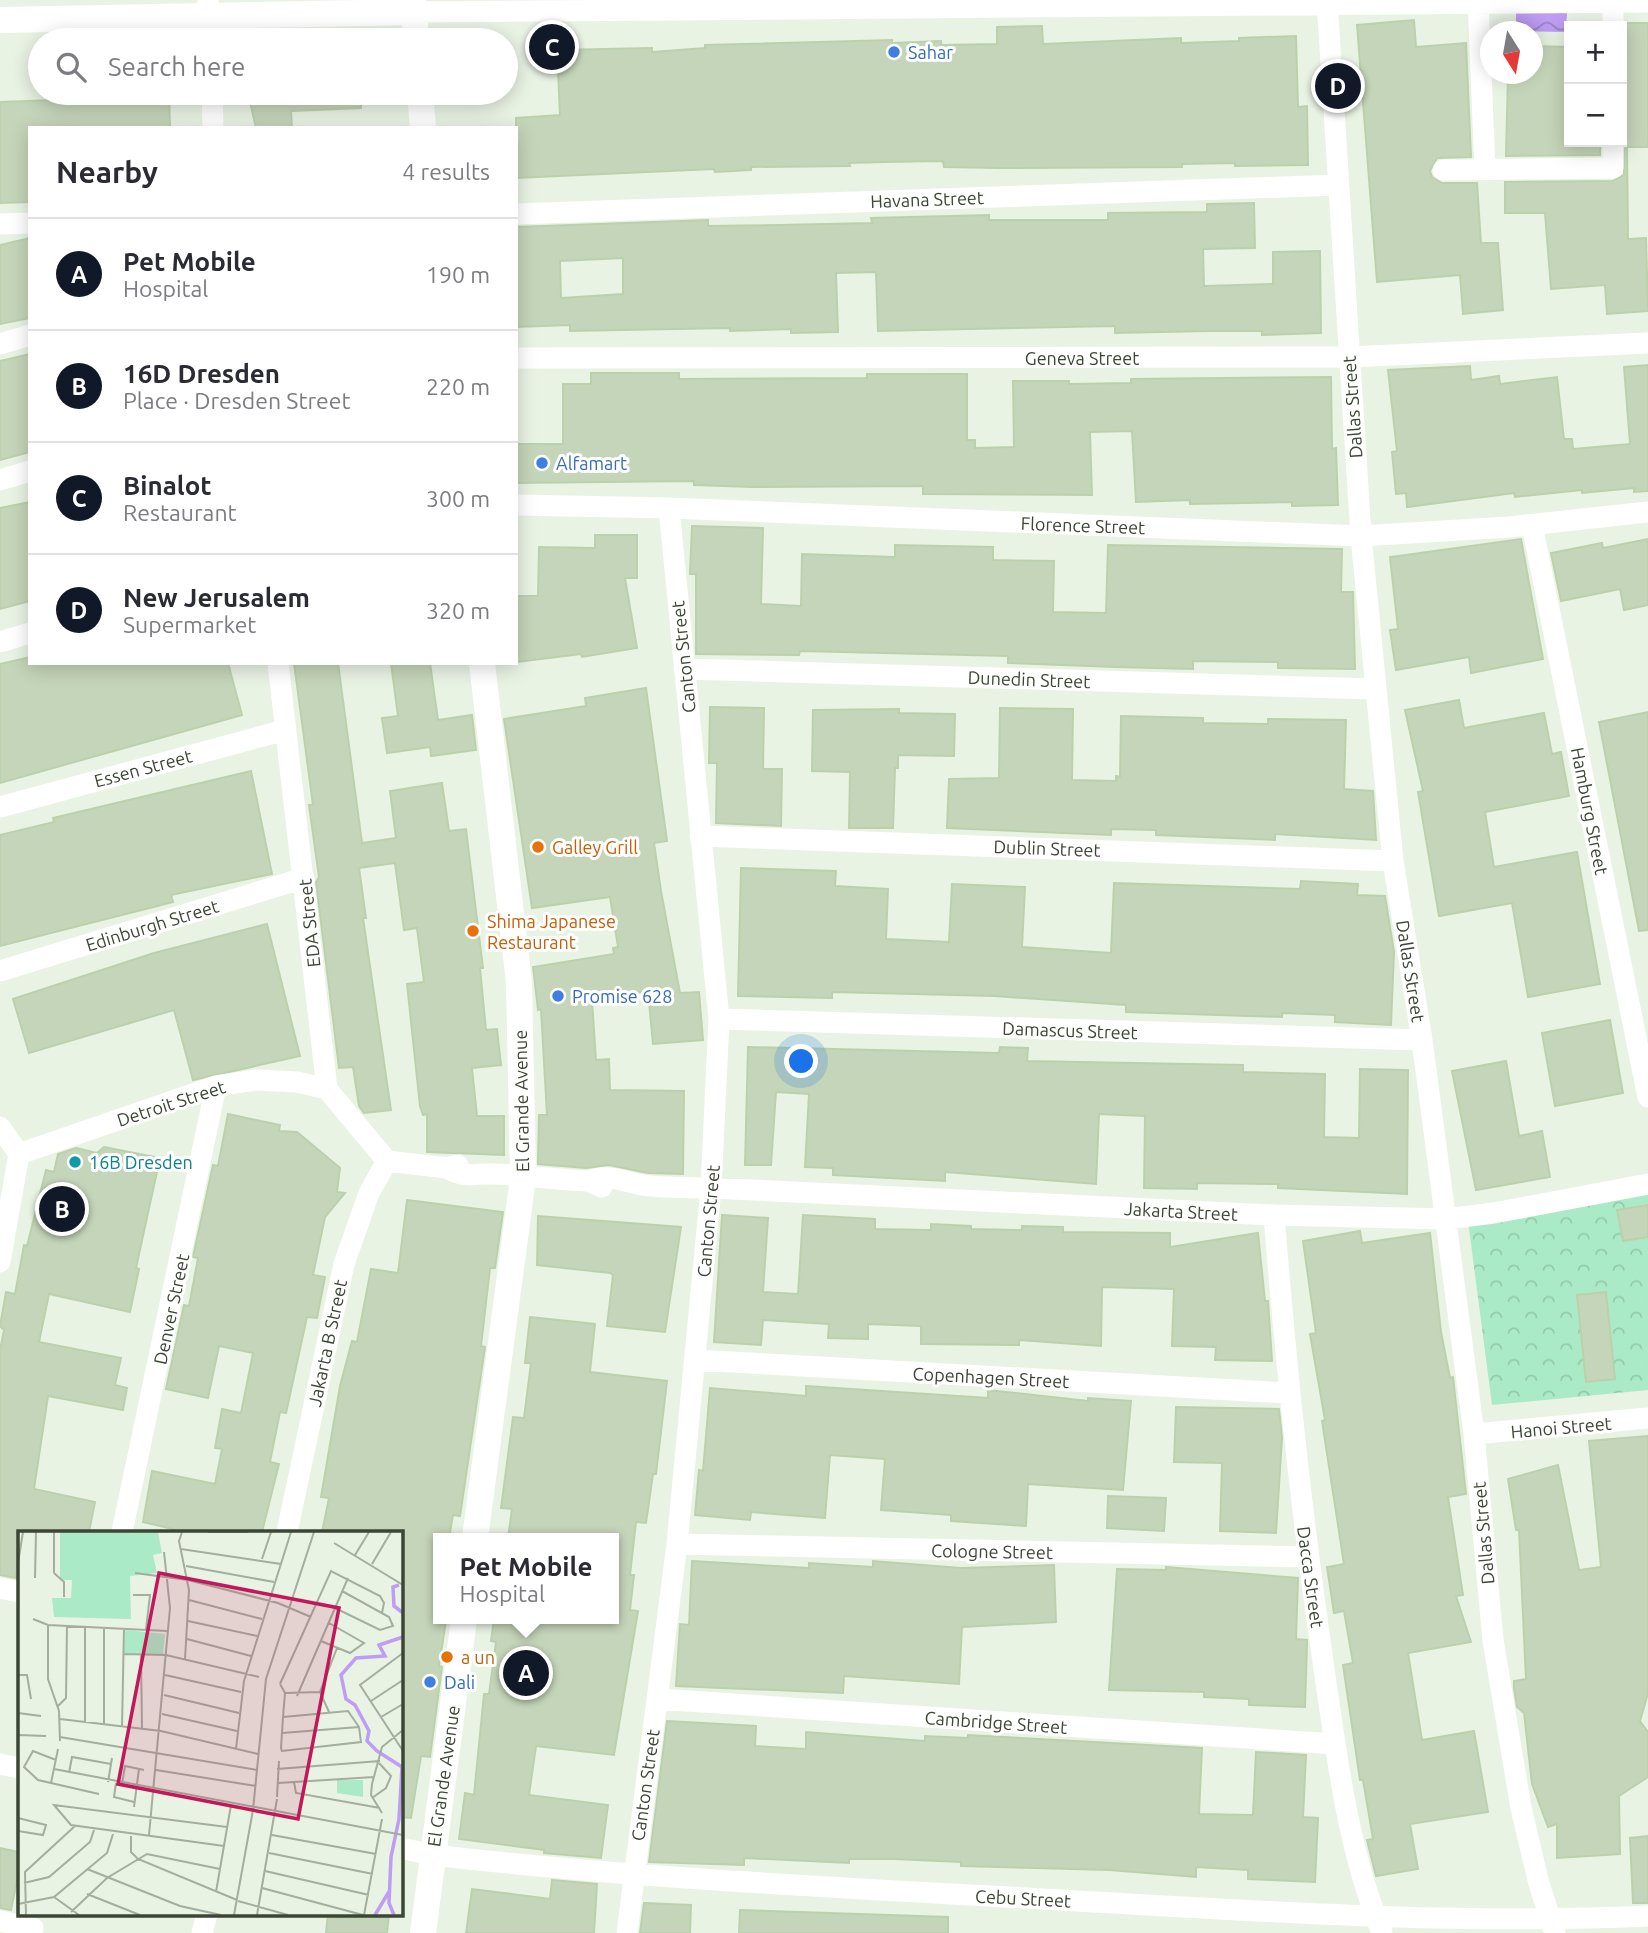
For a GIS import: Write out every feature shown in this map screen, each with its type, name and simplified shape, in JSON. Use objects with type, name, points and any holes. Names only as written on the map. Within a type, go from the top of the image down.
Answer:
[{"type":"street","points":[[1478,1],[1485,169]]},
{"type":"street","name":"Dallas Street","points":[[1327,2],[1361,536],[1393,861],[1422,1040],[1474,1434],[1493,1640],[1521,1808],[1553,1927]]},
{"type":"street","points":[[1613,2],[1613,21]]},
{"type":"street","points":[[0,20],[209,19],[413,6],[1648,2]]},
{"type":"street","points":[[413,6],[415,28]]},
{"type":"street","points":[[212,105],[213,126]]},
{"type":"street","points":[[421,105],[423,126]]},
{"type":"street","points":[[1443,170],[1613,168],[1613,147]]},
{"type":"street","name":"Havana Street","points":[[518,214],[1338,185]]},
{"type":"street","points":[[0,224],[28,223]]},
{"type":"street","points":[[0,344],[28,336]]},
{"type":"street","name":"Geneva Street","points":[[518,358],[1349,357],[1648,343]]},
{"type":"street","points":[[0,480],[28,472]]},
{"type":"street","name":"Florence Street","points":[[518,505],[668,508],[1361,536],[1532,525],[1648,513]]},
{"type":"street","name":"Canton Street","points":[[627,1933],[677,1544],[711,1188],[719,1020],[668,508]]},
{"type":"street","name":"Hamburg Street","points":[[1532,525],[1648,1097]]},
{"type":"street","points":[[0,642],[28,634]]},
{"type":"street","name":"EDA Street","points":[[278,665],[327,1089]]},
{"type":"street","name":"El Grande Avenue","points":[[476,1533],[523,1178],[519,982],[482,665]]},
{"type":"street","name":"Dunedin Street","points":[[684,668],[1375,690]]},
{"type":"street","name":"Essen Street","points":[[0,807],[285,730]]},
{"type":"street","name":"Dublin Street","points":[[700,836],[1393,861]]},
{"type":"street","name":"Edinburgh Street","points":[[0,971],[304,878]]},
{"type":"street","name":"Damascus Street","points":[[719,1020],[1422,1040]]},
{"type":"street","name":"Detroit Street","points":[[19,1154],[216,1086],[256,1080],[297,1082],[327,1089]]},
{"type":"street","name":"Denver Street","points":[[122,1531],[216,1086]]},
{"type":"street","points":[[327,1089],[387,1161]]},
{"type":"street","points":[[0,1127],[19,1154],[0,1262]]},
{"type":"street","name":"Jakarta Street","points":[[387,1161],[447,1168],[459,1164],[481,1167],[491,1174],[588,1181],[600,1187],[624,1189],[636,1184],[1274,1215],[1446,1219],[1494,1213],[1648,1184]]},
{"type":"street","name":"Jakarta B Street","points":[[287,1531],[344,1264],[369,1193],[387,1161]]},
{"type":"street","name":"Dacca Street","points":[[1274,1215],[1288,1393],[1335,1744],[1351,1829],[1379,1925]]},
{"type":"street","name":"Copenhagen Street","points":[[695,1360],[1288,1393]]},
{"type":"street","name":"Hanoi Street","points":[[1474,1434],[1648,1418]]},
{"type":"street","name":"Cologne Street","points":[[677,1544],[1308,1557]]},
{"type":"street","points":[[0,1588],[18,1592]]},
{"type":"street","name":"El Grande Avenue","points":[[423,1933],[463,1624]]},
{"type":"street","name":"Cambridge Street","points":[[657,1699],[1335,1744]]},
{"type":"street","points":[[0,1764],[18,1769]]},
{"type":"street","name":"Cebu Street","points":[[402,1848],[432,1855],[633,1876],[1379,1925],[1553,1927],[1648,1916]]},
{"type":"street","points":[[0,1921],[33,1925]]},
{"type":"green space","points":[[1648,1185],[1648,1390],[1492,1405],[1468,1221]]},
{"type":"water","points":[[1516,11],[1567,12],[1564,32],[1543,32],[1543,21],[1516,21]]},
{"type":"building","points":[[1414,20],[1416,47],[1466,43],[1471,157],[1437,158],[1430,171],[1432,177],[1442,183],[1477,183],[1481,243],[1498,243],[1503,310],[1463,314],[1460,275],[1377,282],[1357,25]]},
{"type":"building","points":[[1627,23],[1648,23],[1648,147],[1627,147]]},
{"type":"building","points":[[1042,26],[1043,44],[1181,38],[1181,43],[1296,36],[1298,107],[1307,106],[1308,165],[1235,166],[1235,163],[1182,164],[1182,167],[998,168],[944,167],[943,161],[518,178],[516,118],[560,115],[557,50],[652,48],[652,52],[705,48],[705,45],[892,40],[892,43],[941,41],[941,45],[997,44],[997,27]]},
{"type":"building","points":[[1543,46],[1564,47],[1564,147],[1600,147],[1600,155],[1506,156],[1508,84],[1543,84]]},
{"type":"building","points":[[28,101],[28,105],[169,105],[170,126],[28,126],[28,202],[0,203],[0,102]]},
{"type":"building","points":[[251,105],[361,105],[361,108],[291,111],[292,126],[256,126]]},
{"type":"building","points":[[1625,147],[1627,147],[1628,239],[1646,238],[1648,311],[1607,314],[1605,285],[1551,289],[1545,213],[1505,213],[1505,182],[1613,181],[1624,175]]},
{"type":"building","points":[[1254,203],[1255,248],[1203,249],[1204,286],[1273,284],[1273,252],[1320,251],[1321,333],[1115,333],[1115,326],[878,331],[876,272],[836,273],[838,332],[791,333],[791,329],[730,331],[730,328],[570,331],[570,325],[518,327],[518,227],[708,220],[708,226],[872,223],[871,218],[989,215],[989,220],[1108,220],[1108,213],[1207,212],[1207,204]],"holes":[[[623,258],[623,294],[561,298],[560,261]]]},
{"type":"building","points":[[28,238],[28,318],[0,324],[0,245]]},
{"type":"building","points":[[28,354],[28,453],[0,460],[0,361]]},
{"type":"building","points":[[1648,365],[1648,491],[1634,492],[1634,488],[1582,493],[1582,490],[1515,497],[1514,493],[1407,507],[1406,493],[1396,494],[1392,452],[1397,451],[1388,370],[1470,366],[1471,380],[1499,376],[1500,384],[1557,377],[1564,439],[1572,439],[1573,449],[1630,444],[1624,367]]},
{"type":"building","points":[[591,373],[679,373],[679,379],[867,378],[867,374],[967,374],[967,440],[975,440],[975,448],[1014,447],[1013,381],[1069,381],[1069,384],[1131,383],[1131,379],[1331,377],[1332,449],[1336,448],[1338,505],[1292,506],[1292,502],[1190,504],[1190,500],[1136,502],[1132,431],[1090,432],[1092,495],[923,494],[923,486],[752,487],[694,485],[694,481],[518,483],[518,444],[563,444],[563,384],[591,384]]},
{"type":"building","points":[[28,502],[28,602],[0,609],[0,508]]},
{"type":"building","points":[[692,526],[763,528],[761,604],[801,606],[802,554],[895,557],[895,545],[993,547],[993,560],[1054,561],[1053,612],[1106,613],[1108,545],[1342,549],[1341,592],[1353,592],[1355,669],[1278,668],[1278,662],[1193,661],[1193,669],[1115,667],[1008,663],[1008,656],[800,651],[799,655],[696,654],[696,574],[690,574]]},
{"type":"building","points":[[595,535],[637,535],[637,578],[625,578],[637,648],[582,657],[581,654],[518,662],[518,596],[538,596],[539,547],[595,548]]},
{"type":"building","points":[[1521,539],[1543,659],[1471,673],[1469,657],[1396,670],[1390,630],[1398,629],[1390,557]]},
{"type":"building","points":[[1648,539],[1648,605],[1624,610],[1620,589],[1561,601],[1551,553],[1602,543],[1603,548]]},
{"type":"building","points":[[28,657],[28,665],[229,665],[242,715],[0,783],[0,664]]},
{"type":"building","points":[[294,665],[338,665],[362,843],[396,838],[390,791],[442,783],[449,831],[466,829],[483,968],[480,968],[486,1030],[497,1029],[501,1065],[472,1068],[477,1116],[504,1116],[504,1155],[427,1152],[427,1114],[423,1115],[420,1106],[407,984],[424,982],[417,928],[404,930],[395,863],[359,868],[366,918],[363,918],[391,1110],[364,1113],[359,1106],[353,1067],[339,1068],[316,882],[319,877],[309,805],[313,805]]},
{"type":"building","points":[[391,665],[430,665],[438,720],[472,715],[476,750],[431,756],[430,747],[387,753],[382,718],[398,716]]},
{"type":"building","points":[[646,688],[667,841],[654,843],[661,891],[680,993],[699,992],[703,1040],[653,1044],[648,991],[604,998],[592,1001],[596,1060],[609,1059],[610,1090],[684,1091],[683,1174],[648,1173],[609,1165],[586,1168],[538,1164],[539,1115],[547,1115],[541,1009],[538,1010],[533,967],[614,954],[613,948],[618,947],[610,897],[532,908],[504,719],[586,706],[585,698]]},
{"type":"building","points":[[1459,700],[1464,728],[1544,713],[1552,754],[1561,752],[1569,796],[1485,812],[1494,867],[1577,852],[1600,984],[1528,997],[1512,903],[1439,916],[1418,792],[1423,791],[1405,710]]},
{"type":"building","points":[[710,707],[764,708],[763,769],[782,769],[781,826],[716,823],[717,763],[709,763]]},
{"type":"building","points":[[1000,708],[1073,709],[1072,780],[1116,781],[1116,776],[1120,777],[1121,716],[1203,718],[1203,723],[1268,724],[1268,719],[1346,720],[1344,789],[1373,791],[1376,840],[1275,834],[1275,840],[1156,835],[1156,830],[1111,829],[1111,835],[947,828],[949,779],[999,778]]},
{"type":"building","points":[[899,709],[899,713],[955,714],[954,756],[898,755],[898,768],[895,768],[893,828],[849,828],[850,772],[812,771],[813,710]]},
{"type":"building","points":[[1648,712],[1648,930],[1639,931],[1599,722]]},
{"type":"building","points":[[251,771],[272,874],[171,895],[173,902],[0,946],[0,835],[54,822],[53,818]]},
{"type":"building","points":[[741,868],[836,871],[835,886],[888,889],[886,939],[949,942],[952,884],[1025,887],[1022,947],[1111,953],[1114,883],[1300,889],[1301,881],[1358,884],[1357,895],[1385,896],[1394,952],[1391,1025],[1335,1022],[1335,1015],[1282,1013],[1282,1017],[1126,1012],[1126,1005],[994,996],[832,992],[832,998],[738,996]]},
{"type":"building","points":[[267,924],[300,1056],[193,1080],[174,1010],[29,1053],[13,999],[154,953]]},
{"type":"building","points":[[1610,1020],[1623,1093],[1555,1106],[1542,1033]]},
{"type":"building","points":[[748,1047],[999,1053],[1000,1047],[1028,1048],[1027,1061],[1243,1065],[1243,1072],[1325,1074],[1324,1137],[1359,1138],[1360,1069],[1408,1070],[1407,1194],[1278,1188],[1278,1184],[1197,1183],[1197,1189],[1144,1188],[1145,1116],[1099,1114],[1096,1184],[945,1172],[945,1181],[833,1175],[833,1168],[805,1167],[809,1094],[776,1092],[771,1165],[745,1165]]},
{"type":"building","points":[[1506,1061],[1519,1136],[1542,1131],[1550,1177],[1476,1190],[1452,1071]]},
{"type":"building","points":[[228,1114],[280,1125],[279,1131],[297,1132],[340,1168],[337,1192],[345,1193],[325,1217],[313,1275],[325,1277],[317,1318],[307,1317],[286,1413],[280,1412],[270,1462],[279,1464],[262,1531],[181,1531],[143,1522],[152,1471],[215,1484],[222,1449],[215,1448],[222,1409],[241,1413],[253,1353],[219,1346],[208,1398],[166,1389],[184,1305],[189,1306],[198,1258],[193,1257],[213,1165],[218,1166]]},
{"type":"building","points":[[104,1147],[160,1158],[136,1268],[139,1269],[130,1312],[49,1294],[39,1342],[121,1358],[115,1385],[127,1388],[123,1410],[48,1396],[34,1489],[95,1502],[89,1531],[18,1531],[16,1578],[0,1575],[0,1350],[4,1330],[0,1326],[6,1292],[15,1294],[24,1245],[27,1246],[46,1170],[54,1172],[58,1154],[76,1148],[97,1153]]},
{"type":"building","points":[[407,1200],[503,1212],[495,1268],[490,1268],[481,1346],[485,1347],[460,1516],[453,1515],[450,1533],[433,1533],[433,1624],[446,1624],[430,1757],[421,1756],[411,1818],[402,1817],[402,1531],[322,1531],[329,1498],[321,1497],[340,1386],[352,1341],[357,1342],[371,1269],[398,1273]]},
{"type":"building","points":[[1648,1205],[1648,1237],[1623,1241],[1617,1210]]},
{"type":"building","points":[[722,1215],[768,1218],[763,1292],[798,1294],[803,1215],[875,1219],[875,1229],[931,1230],[931,1224],[971,1226],[971,1229],[1022,1230],[1022,1226],[1063,1227],[1063,1232],[1170,1233],[1170,1247],[1258,1233],[1265,1301],[1268,1301],[1272,1361],[1215,1360],[1216,1347],[1172,1346],[1174,1289],[1102,1287],[1101,1346],[1019,1340],[1019,1345],[921,1344],[921,1326],[868,1324],[868,1339],[828,1338],[829,1324],[763,1320],[761,1345],[714,1342]]},
{"type":"building","points":[[538,1216],[681,1227],[665,1332],[607,1326],[613,1275],[610,1273],[537,1265]]},
{"type":"building","points":[[1360,1231],[1362,1243],[1430,1233],[1441,1332],[1450,1378],[1453,1377],[1466,1494],[1448,1497],[1463,1595],[1456,1596],[1471,1642],[1408,1653],[1422,1740],[1474,1731],[1488,1812],[1410,1824],[1418,1869],[1376,1876],[1367,1840],[1373,1839],[1363,1780],[1360,1780],[1343,1665],[1353,1663],[1344,1611],[1334,1613],[1327,1567],[1344,1564],[1322,1421],[1325,1420],[1310,1334],[1316,1333],[1303,1241]]},
{"type":"building","points":[[1606,1292],[1615,1379],[1586,1382],[1577,1295]]},
{"type":"building","points":[[530,1317],[595,1324],[590,1372],[667,1381],[656,1474],[653,1474],[646,1523],[636,1522],[630,1575],[634,1575],[630,1610],[638,1611],[614,1755],[536,1746],[529,1795],[608,1805],[601,1858],[544,1853],[544,1850],[459,1839],[465,1793],[474,1795],[484,1694],[489,1694],[496,1642],[491,1641],[493,1624],[619,1624],[619,1533],[509,1533],[512,1509],[501,1508],[513,1417],[524,1418],[531,1363],[525,1363]]},
{"type":"building","points":[[806,1386],[988,1398],[988,1390],[1088,1401],[1088,1398],[1131,1401],[1123,1490],[1028,1484],[1026,1526],[951,1521],[951,1515],[881,1510],[885,1459],[830,1455],[825,1518],[751,1512],[750,1520],[695,1515],[699,1470],[703,1471],[710,1388],[806,1396]]},
{"type":"building","points":[[1176,1407],[1279,1409],[1282,1438],[1276,1533],[1220,1531],[1222,1463],[1174,1462]]},
{"type":"building","points":[[1648,1436],[1648,1693],[1640,1721],[1648,1732],[1648,1777],[1619,1796],[1620,1854],[1557,1858],[1557,1824],[1548,1827],[1532,1784],[1524,1713],[1517,1707],[1514,1688],[1514,1681],[1526,1679],[1519,1530],[1516,1530],[1508,1479],[1558,1465],[1579,1570],[1601,1567],[1589,1441]]},
{"type":"building","points":[[1108,1496],[1166,1498],[1164,1531],[1107,1528]]},
{"type":"building","points":[[692,1561],[809,1568],[809,1563],[873,1567],[873,1561],[961,1568],[1054,1565],[1056,1622],[962,1627],[959,1684],[844,1676],[843,1693],[676,1686],[680,1624],[689,1625]]},
{"type":"building","points":[[1166,1567],[1298,1578],[1296,1639],[1307,1640],[1305,1707],[1249,1705],[1249,1699],[1204,1697],[1204,1692],[1109,1690],[1117,1569],[1166,1570]]},
{"type":"building","points":[[667,1721],[756,1726],[755,1746],[806,1749],[806,1732],[925,1741],[925,1736],[968,1738],[968,1735],[1202,1748],[1199,1814],[1253,1815],[1256,1752],[1306,1755],[1303,1817],[1318,1818],[1315,1882],[1248,1879],[1248,1870],[1196,1867],[1196,1877],[1109,1870],[961,1866],[961,1862],[894,1859],[849,1859],[849,1863],[744,1858],[744,1865],[649,1862]]},
{"type":"building","points":[[1648,1836],[1648,1903],[1633,1903],[1630,1838]]},
{"type":"building","points":[[0,1848],[18,1852],[18,1876],[11,1910],[0,1908]]},
{"type":"building","points":[[552,1880],[597,1884],[594,1933],[466,1933],[472,1889],[550,1899]]},
{"type":"building","points":[[644,1903],[691,1905],[690,1933],[640,1933]]},
{"type":"building","points":[[740,1910],[948,1917],[948,1933],[739,1933]]},
{"type":"building","points":[[328,1916],[389,1916],[387,1933],[326,1933]]},
{"type":"place","name":"Binalot","points":[[552,47]]},
{"type":"place","name":"Sahar","points":[[894,52]]},
{"type":"place","name":"New Jerusalem","points":[[1338,86]]},
{"type":"place","name":"Alfamart","points":[[542,463]]},
{"type":"place","name":"Galley Grill","points":[[538,847]]},
{"type":"place","name":"Shima Japanese Restaurant","points":[[473,931]]},
{"type":"place","name":"Promise 628","points":[[558,996]]},
{"type":"place","name":"16B Dresden","points":[[75,1162]]},
{"type":"place","name":"16D Dresden","points":[[62,1209]]},
{"type":"place","name":"a un","points":[[447,1657]]},
{"type":"place","name":"Pet Mobile","points":[[526,1673]]},
{"type":"place","name":"Dali","points":[[430,1682]]}]
